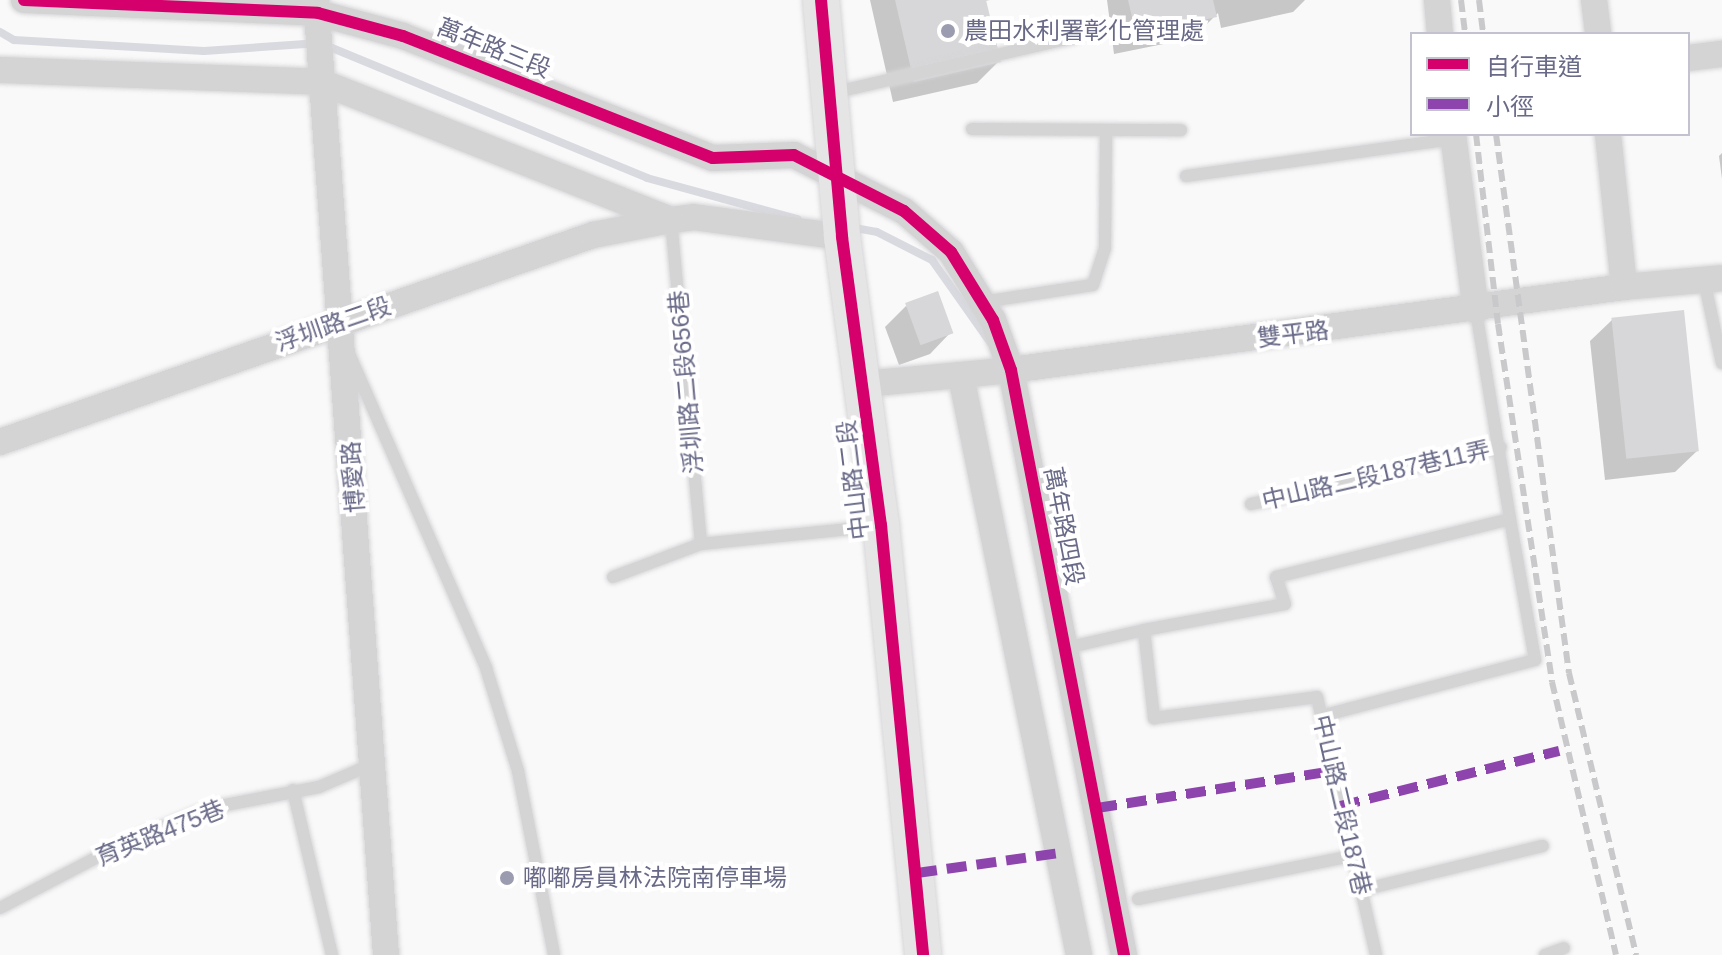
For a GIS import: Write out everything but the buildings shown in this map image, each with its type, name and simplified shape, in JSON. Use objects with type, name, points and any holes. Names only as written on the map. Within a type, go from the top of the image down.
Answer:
[{"type":"street","name":"萬年路三段","points":[[24,0],[317,6],[403,36],[713,158],[794,155],[838,177]]},
{"type":"street","name":"中山路二段","points":[[821,0],[842,237],[881,525],[923,955]]},
{"type":"street","points":[[1437,0],[1440,32]]},
{"type":"street","points":[[1594,0],[1598,32]]},
{"type":"street","name":"博愛路","points":[[317,6],[386,955]]},
{"type":"street","points":[[1690,58],[1722,54]]},
{"type":"street","points":[[7,75],[215,74],[321,82],[671,220],[694,217],[842,237]]},
{"type":"street","points":[[1453,136],[1476,311]]},
{"type":"street","points":[[1608,136],[1624,287]]},
{"type":"street","name":"萬年路四段","points":[[838,177],[904,211],[940,242],[983,303],[1011,370],[1124,955]]},
{"type":"street","name":"浮圳路二段","points":[[0,442],[342,329],[593,235],[671,220]]},
{"type":"street","name":"雙平路","points":[[864,384],[1011,370],[1476,311],[1624,287],[1713,279]]},
{"type":"street","points":[[961,376],[1079,955]]},
{"type":"lane","points":[[830,93],[1074,37]]},
{"type":"lane","points":[[972,129],[1181,130]]},
{"type":"lane","points":[[983,303],[1093,285],[1105,248],[1106,130]]},
{"type":"lane","points":[[1186,176],[1453,136]]},
{"type":"lane","name":"浮圳路二段656巷","points":[[671,220],[701,544]]},
{"type":"lane","points":[[1713,279],[1722,363]]},
{"type":"lane","points":[[1321,716],[1535,660],[1476,311]]},
{"type":"lane","points":[[342,329],[486,668],[518,771],[554,955]]},
{"type":"lane","name":"中山路二段187巷11弄","points":[[1251,504],[1501,447]]},
{"type":"lane","points":[[1066,648],[1285,604],[1276,577],[1510,519]]},
{"type":"lane","points":[[613,577],[701,544],[881,525]]},
{"type":"lane","name":"中山路二段187巷","points":[[1144,630],[1154,718],[1317,697],[1376,955]]},
{"type":"lane","name":"育英路475巷","points":[[0,908],[156,830],[210,808],[319,787],[373,764]]},
{"type":"lane","points":[[293,790],[332,955]]},
{"type":"lane","points":[[1362,890],[1543,846]]},
{"type":"lane","points":[[1138,899],[1351,856]]},
{"type":"lane","points":[[1545,955],[1564,948]]},
{"type":"waterway","points":[[0,32],[14,40],[204,51],[320,43],[647,178],[797,219]]},
{"type":"waterway","points":[[849,227],[877,232],[932,260],[990,342]]},
{"type":"railway","points":[[1461,0],[1465,32]]},
{"type":"railway","points":[[1479,0],[1483,32]]},
{"type":"railway","points":[[1476,136],[1498,324],[1552,682],[1616,955]]},
{"type":"railway","points":[[1496,136],[1569,673],[1636,955]]},
{"type":"marked path","points":[[1340,806],[1559,751]]},
{"type":"marked path","points":[[1097,808],[1332,771]]},
{"type":"marked path","points":[[917,873],[1059,853]]},
{"type":"cycle path","points":[[24,0],[318,13],[403,36],[713,158],[794,155],[904,211],[951,252],[993,320],[1011,370],[1124,955]]},
{"type":"cycle path","points":[[821,0],[842,237],[881,525],[923,955]]},
{"type":"place","name":"農田水利署彰化管理處","points":[[948,31]]},
{"type":"place","name":"嘟嘟房員林法院南停車場","points":[[507,878]]}]
